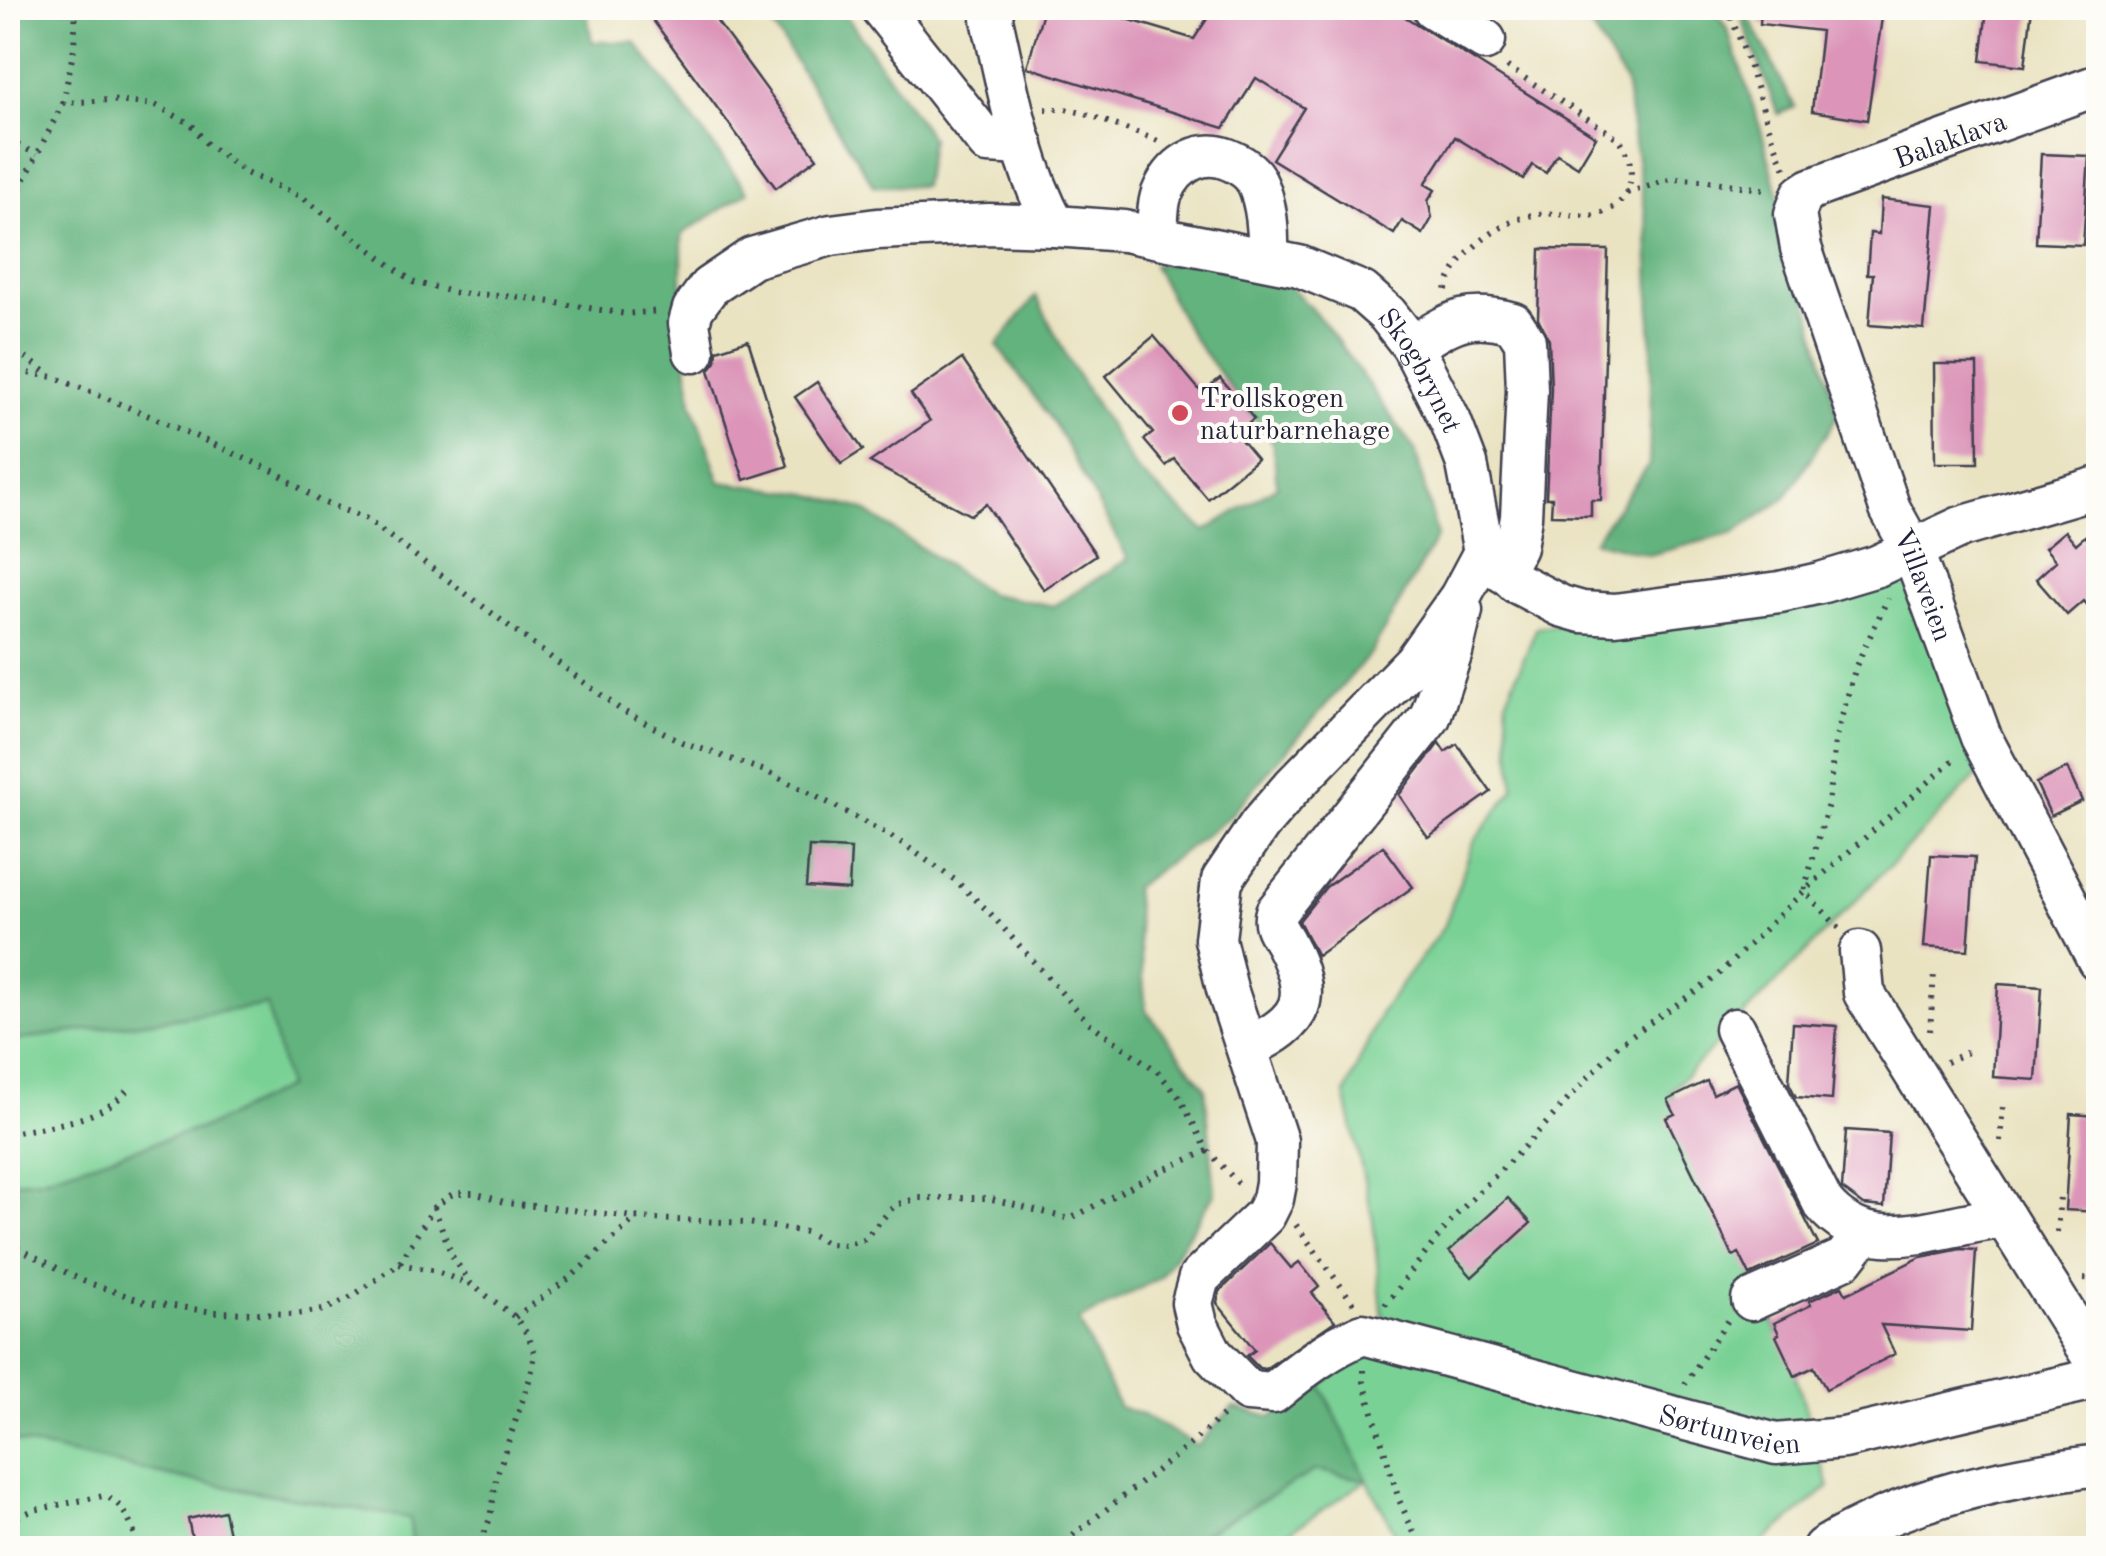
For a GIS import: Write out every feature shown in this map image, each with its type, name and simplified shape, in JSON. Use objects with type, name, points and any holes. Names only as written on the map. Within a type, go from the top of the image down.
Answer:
[{"type":"street","points":[[881,8],[988,142],[1018,128]]},
{"type":"street","points":[[993,8],[992,18],[1018,128],[1036,190],[1055,226]]},
{"type":"street","points":[[1433,8],[1486,40]]},
{"type":"street","name":"Balaklava","points":[[1802,195],[1819,184],[1920,152],[2098,85]]},
{"type":"street","points":[[1157,237],[1161,193],[1178,168],[1201,155],[1219,155],[1256,178],[1268,258]]},
{"type":"street","name":"Villaveien","points":[[1802,195],[1795,214],[1800,248],[1890,510],[1912,549],[1982,736],[2098,960]]},
{"type":"street","name":"Skogbrynet","points":[[693,309],[709,287],[752,258],[812,239],[877,229],[989,224],[1055,226],[1157,237],[1268,258],[1335,279],[1362,292],[1419,341],[1467,464],[1494,562]]},
{"type":"street","points":[[693,309],[688,323],[694,352]]},
{"type":"street","points":[[1363,1334],[1318,1358],[1273,1393],[1248,1391],[1213,1356],[1197,1324],[1192,1303],[1199,1278],[1265,1215],[1273,1199],[1277,1141],[1227,990],[1215,938],[1222,880],[1260,824],[1292,787],[1414,662],[1460,596],[1494,562],[1516,547],[1527,390],[1525,341],[1513,323],[1488,316],[1464,317],[1419,341]]},
{"type":"street","points":[[1494,562],[1562,606],[1614,614],[1780,592],[1877,566],[1961,526],[2098,487]]},
{"type":"street","points":[[1247,1048],[1290,1023],[1300,998],[1300,976],[1274,924],[1276,912],[1430,717],[1460,622],[1460,596]]},
{"type":"street","points":[[1860,951],[1864,993],[2098,1366]]},
{"type":"street","points":[[1735,1029],[1823,1203],[1842,1223],[1864,1234],[1899,1235],[2006,1218]]},
{"type":"street","points":[[1752,1300],[1844,1258],[1864,1234]]},
{"type":"street","name":"Sørtunveien","points":[[1363,1334],[1762,1443],[1796,1445],[1937,1418],[2098,1378]]},
{"type":"street","points":[[1823,1548],[1855,1529],[1927,1500],[2008,1477],[2098,1464]]},
{"type":"path","points":[[8,206],[63,103],[74,48],[76,8]]},
{"type":"path","points":[[1726,8],[1770,133]]},
{"type":"path","points":[[1419,341],[1456,266],[1482,240],[1538,214],[1586,216],[1608,212],[1626,194],[1634,173],[1628,151],[1619,139],[1496,59],[1486,40]]},
{"type":"path","points":[[63,103],[109,100],[155,106],[191,124],[207,144],[246,174],[302,197],[412,282],[456,293],[520,297],[626,314],[693,309]]},
{"type":"path","points":[[1018,128],[1066,108],[1174,147]]},
{"type":"path","points":[[8,141],[38,154]]},
{"type":"path","points":[[1626,194],[1670,179],[1802,195]]},
{"type":"path","points":[[8,345],[54,377],[276,472],[318,501],[364,518],[621,710],[682,742],[765,772],[899,841],[955,880],[1088,1022],[1157,1071],[1179,1097],[1208,1151],[1236,1182],[1273,1199],[1309,1240],[1356,1307],[1363,1334],[1364,1382],[1399,1500],[1421,1548]]},
{"type":"path","points":[[8,370],[54,377]]},
{"type":"path","points":[[1804,891],[1828,804],[1835,741],[1856,666],[1912,549]]},
{"type":"path","points":[[1363,1334],[1454,1217],[1620,1044],[1716,978],[1804,891],[1982,736]]},
{"type":"path","points":[[1804,891],[1860,951]]},
{"type":"path","points":[[8,1134],[94,1113],[117,1103],[127,1090]]},
{"type":"path","points":[[8,1243],[84,1281],[146,1302],[258,1315],[324,1310],[348,1300],[399,1264],[434,1207],[454,1193],[474,1193],[506,1204],[748,1223],[806,1232],[828,1244],[844,1245],[864,1239],[895,1205],[919,1198],[988,1198],[1070,1219],[1158,1172],[1208,1151]]},
{"type":"path","points":[[434,1207],[452,1256],[471,1284]]},
{"type":"path","points":[[515,1317],[571,1277],[638,1216]]},
{"type":"path","points":[[399,1264],[432,1270],[471,1284],[515,1317],[535,1354],[496,1475],[490,1518],[479,1548]]},
{"type":"path","points":[[1666,1415],[1736,1308],[1752,1300]]},
{"type":"path","points":[[1056,1548],[1186,1448],[1248,1391]]},
{"type":"path","points":[[8,1521],[34,1510],[103,1496],[112,1498],[122,1508],[140,1548]]},
{"type":"green space","points":[[8,8],[586,8],[592,42],[635,42],[748,192],[682,234],[682,324],[692,403],[720,482],[809,494],[862,509],[990,594],[1054,606],[1128,559],[1057,428],[997,345],[1036,296],[1071,365],[1136,470],[1205,531],[1277,486],[1273,443],[1192,337],[1153,265],[1212,258],[1266,260],[1326,325],[1415,450],[1437,536],[1371,653],[1227,819],[1134,888],[1146,1010],[1205,1088],[1215,1193],[1161,1277],[1079,1321],[1119,1407],[1143,1415],[1197,1446],[1233,1407],[1271,1417],[1321,1386],[1367,1480],[1316,1470],[1178,1548],[412,1548],[410,1518],[188,1480],[8,1440],[8,1182],[40,1179],[211,1125],[287,1087],[267,1005],[8,1041]]},
{"type":"green space","points":[[748,8],[841,8],[931,138],[923,186],[874,186],[774,27]]},
{"type":"green space","points":[[1579,8],[1715,8],[1728,31],[1761,130],[1838,415],[1785,498],[1734,533],[1649,555],[1593,541],[1649,465],[1652,352],[1648,230],[1625,82]]},
{"type":"green space","points":[[1738,8],[1750,8],[1745,10],[1795,107],[1778,114]]},
{"type":"green space","points":[[1911,576],[1994,758],[1671,1091],[1793,1367],[1829,1487],[1756,1548],[1403,1548],[1367,1480],[1266,1548],[1178,1548],[1316,1470],[1366,1479],[1321,1386],[1384,1331],[1373,1220],[1345,1094],[1381,1012],[1445,925],[1473,843],[1514,788],[1506,701],[1537,627],[1771,599]]},
{"type":"green space","points":[[267,1005],[288,1087],[211,1125],[40,1179],[8,1182],[8,1041]]},
{"type":"green space","points":[[8,1440],[188,1480],[411,1518],[412,1548],[8,1548]]},
{"type":"building","points":[[644,8],[707,8],[817,158],[776,188]]},
{"type":"building","points":[[1044,8],[1090,8],[1194,39],[1214,8],[1391,8],[1596,137],[1578,167],[1557,154],[1546,173],[1532,165],[1523,179],[1455,137],[1425,184],[1435,190],[1428,201],[1432,218],[1423,234],[1402,221],[1394,234],[1272,159],[1304,108],[1256,78],[1224,128],[1027,67]]},
{"type":"building","points":[[1761,8],[1883,11],[1867,120],[1812,111],[1821,31],[1760,24]]},
{"type":"building","points":[[1987,8],[2032,8],[2025,66],[1981,61]]},
{"type":"building","points":[[2041,154],[2089,156],[2083,245],[2036,243]]},
{"type":"building","points":[[1881,199],[1935,205],[1924,329],[1869,325],[1873,274],[1867,274],[1870,233],[1879,234]]},
{"type":"building","points":[[1540,249],[1608,250],[1601,500],[1591,500],[1591,516],[1551,515],[1552,498],[1546,498],[1551,389],[1549,340],[1538,318]]},
{"type":"building","points":[[1154,336],[1202,393],[1220,378],[1254,419],[1236,434],[1257,459],[1208,499],[1174,459],[1166,466],[1144,440],[1153,433],[1106,376]]},
{"type":"building","points":[[748,340],[788,466],[744,480],[709,370],[716,361],[717,350]]},
{"type":"building","points":[[962,359],[1096,555],[1044,590],[986,504],[970,515],[870,462],[930,421],[911,394]]},
{"type":"building","points":[[1934,364],[1977,364],[1978,463],[1935,463]]},
{"type":"building","points":[[817,382],[863,450],[841,464],[795,397]]},
{"type":"building","points":[[2065,531],[2076,544],[2085,536],[2098,551],[2098,619],[2083,601],[2067,615],[2036,579],[2056,561],[2045,548]]},
{"type":"building","points":[[1439,743],[1445,752],[1457,744],[1491,792],[1428,837],[1399,795]]},
{"type":"building","points":[[2067,768],[2082,801],[2051,816],[2036,783]]},
{"type":"building","points":[[1383,846],[1413,887],[1317,956],[1299,921],[1326,887]]},
{"type":"building","points":[[809,847],[851,849],[849,890],[806,887]]},
{"type":"building","points":[[1931,855],[1975,857],[1968,950],[1924,947]]},
{"type":"building","points":[[1998,984],[2042,987],[2036,1080],[1993,1077]]},
{"type":"building","points":[[1793,1023],[1837,1026],[1832,1100],[1796,1097],[1789,1083]]},
{"type":"building","points":[[1707,1081],[1713,1094],[1736,1083],[1818,1244],[1750,1275],[1739,1253],[1733,1256],[1666,1118],[1675,1114],[1668,1100]]},
{"type":"building","points":[[2071,1114],[2098,1116],[2098,1212],[2065,1210]]},
{"type":"building","points":[[1846,1130],[1889,1133],[1884,1207],[1864,1205],[1842,1189]]},
{"type":"building","points":[[1508,1198],[1531,1223],[1472,1277],[1449,1251]]},
{"type":"building","points":[[1270,1243],[1291,1268],[1299,1262],[1304,1268],[1319,1287],[1312,1293],[1335,1321],[1265,1369],[1247,1356],[1255,1350],[1217,1303],[1220,1291]]},
{"type":"building","points":[[1976,1250],[1971,1331],[1881,1325],[1895,1354],[1826,1389],[1814,1367],[1795,1376],[1774,1323],[1842,1286],[1846,1294],[1921,1257]]},
{"type":"building","points":[[224,1511],[232,1548],[194,1548],[188,1519]]},
{"type":"place","name":"Trollskogen naturbarnehage","points":[[1180,413]]}]
